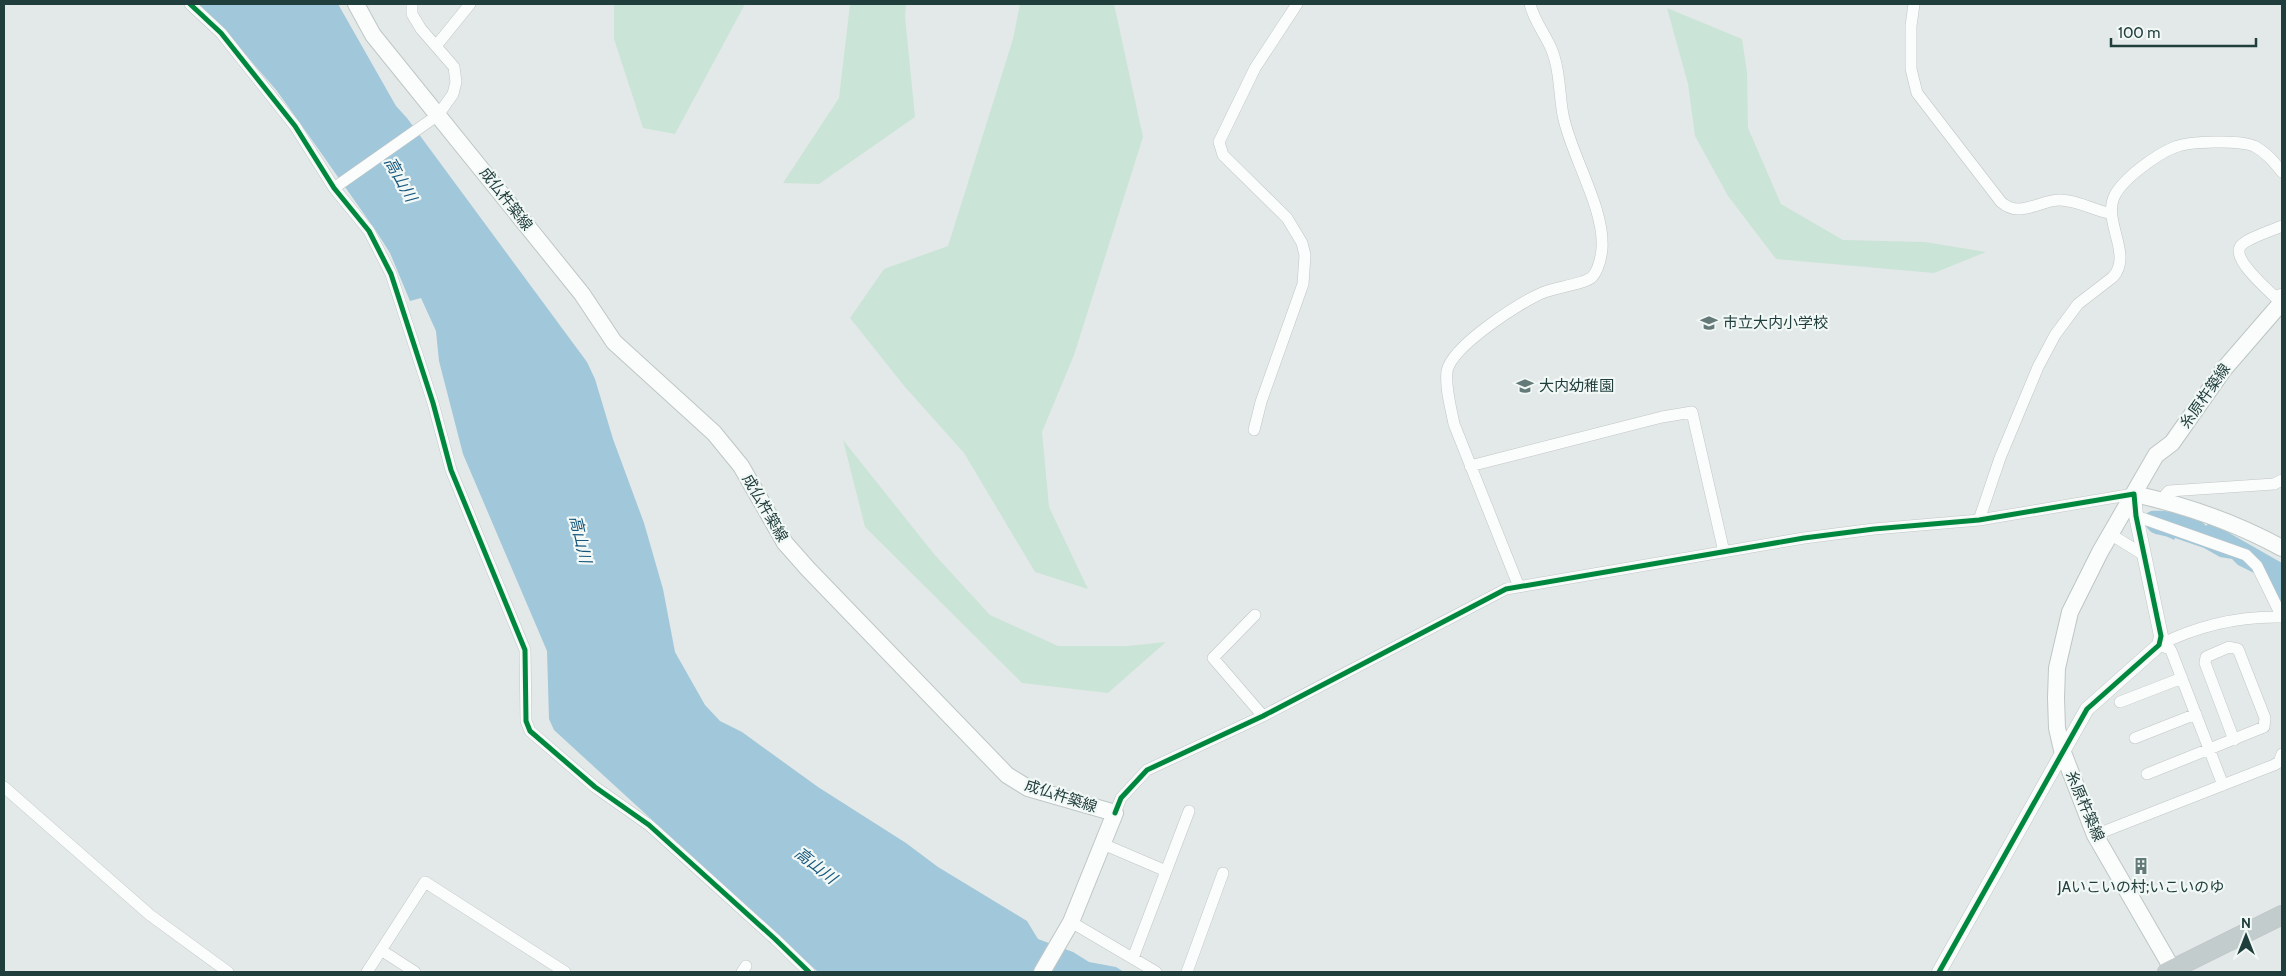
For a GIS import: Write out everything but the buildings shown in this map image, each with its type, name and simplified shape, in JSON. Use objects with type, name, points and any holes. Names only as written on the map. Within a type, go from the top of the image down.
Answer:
[{"type":"highway","points":[[2170,971],[2282,915]]},
{"type":"main road","name":"成仏杵築線","points":[[356,4],[373,35],[582,294],[614,342],[714,432],[727,447],[742,466],[785,543],[808,569],[1007,775],[1028,788],[1115,813],[1071,922],[1042,972]]},
{"type":"main road","name":"糸原杵築線","points":[[2170,971],[2095,835],[2062,750],[2057,728],[2057,668],[2062,641],[2079,591],[2156,455],[2172,443],[2224,369],[2282,302]]},
{"type":"main road","points":[[2134,494],[2161,500],[2242,528],[2282,548]]},
{"type":"street","points":[[190,4],[220,33],[295,126],[334,188],[369,231],[391,274],[433,403],[451,470],[525,650],[526,722],[530,731],[595,786],[648,825],[809,972]]},
{"type":"street","points":[[334,188],[438,115],[452,94],[456,74],[454,67],[421,29],[412,14],[412,4]]},
{"type":"street","points":[[436,46],[470,4]]},
{"type":"street","points":[[1254,430],[1261,402],[1303,284],[1304,255],[1302,243],[1287,218],[1223,155],[1219,142],[1255,68],[1297,4]]},
{"type":"street","points":[[1519,587],[1454,424],[1448,395],[1447,372],[1450,364],[1463,346],[1508,313],[1541,293],[1591,279],[1596,272],[1602,249],[1601,227],[1563,116],[1557,69],[1551,48],[1533,17],[1530,4]]},
{"type":"street","points":[[1914,4],[1911,26],[1911,69],[1917,93],[2001,202],[2007,207],[2019,209],[2048,201],[2063,200],[2109,213]]},
{"type":"street","points":[[1979,520],[2000,458],[2038,367],[2055,335],[2078,304],[2117,272],[2119,254],[2109,213],[2114,196],[2125,182],[2150,161],[2180,145],[2247,144],[2265,153],[2282,172]]},
{"type":"street","points":[[2282,226],[2246,242],[2240,246],[2239,250],[2243,262],[2268,290],[2275,297],[2282,294]]},
{"type":"street","points":[[1470,466],[1692,412],[1724,552]]},
{"type":"street","points":[[2161,500],[2169,491],[2274,484],[2282,480]]},
{"type":"street","points":[[1115,813],[1120,798],[1147,770],[1263,716],[1506,589],[1724,552],[1874,529],[1979,520],[2134,494],[2136,516],[2162,636],[2158,645]]},
{"type":"street","points":[[1939,972],[2062,750],[2087,709],[2158,645],[2172,638],[2241,618],[2282,617],[2257,566],[2246,555],[2152,520],[2136,516]]},
{"type":"street","points":[[2110,534],[2144,555]]},
{"type":"street","points":[[1255,615],[1212,658],[1263,716]]},
{"type":"street","points":[[2158,645],[2170,649],[2223,785]]},
{"type":"street","points":[[2147,774],[2234,740],[2264,727],[2266,724],[2238,649],[2229,647],[2206,657],[2205,663],[2234,740]]},
{"type":"street","points":[[2120,702],[2182,678]]},
{"type":"street","points":[[2135,738],[2196,714]]},
{"type":"street","points":[[2095,835],[2274,765],[2279,762],[2282,754]]},
{"type":"street","points":[[4,787],[150,916],[228,972]]},
{"type":"street","points":[[1133,958],[1189,810]]},
{"type":"street","points":[[1103,844],[1166,871]]},
{"type":"street","points":[[1187,972],[1223,873]]},
{"type":"street","points":[[367,972],[425,882],[558,970]]},
{"type":"street","points":[[1071,922],[1156,972]]},
{"type":"street","points":[[381,950],[415,972]]},
{"type":"green space","points":[[614,4],[745,4],[675,134],[643,128],[614,39]]},
{"type":"green space","points":[[850,4],[906,4],[905,17],[915,117],[819,184],[783,183],[839,98]]},
{"type":"green space","points":[[1020,4],[1114,4],[1143,137],[1074,355],[1042,432],[1049,507],[1088,589],[1035,572],[964,453],[905,387],[850,318],[884,269],[948,246],[1013,39]]},
{"type":"green space","points":[[1667,8],[1742,39],[1747,72],[1748,128],[1781,204],[1843,240],[1925,242],[1986,252],[1934,273],[1776,259],[1728,196],[1695,136],[1688,84]]},
{"type":"green space","points":[[843,440],[934,554],[990,615],[1058,646],[1127,646],[1166,642],[1108,693],[1022,683],[865,527]]},
{"type":"water","name":"高山川","points":[[197,4],[338,4],[396,106],[407,118],[587,362],[595,379],[613,439],[644,523],[663,589],[675,652],[705,705],[720,721],[742,732],[818,787],[906,843],[938,867],[1027,921],[1038,939],[1073,952],[1089,962],[1116,967],[1124,972],[818,972],[554,730],[549,719],[547,651],[463,454],[439,361],[436,331],[421,298],[410,301],[390,253],[277,91]]},
{"type":"water","points":[[2151,511],[2165,511],[2188,515],[2206,526],[2210,522],[2282,563],[2282,608],[2256,574],[2238,565],[2232,559],[2220,557],[2204,548],[2175,538],[2174,540],[2153,533],[2143,520],[2147,518],[2147,513]]},
{"type":"cycle path","points":[[190,4],[221,33],[295,126],[334,188],[369,231],[391,274],[433,403],[451,470],[525,650],[526,721],[530,731],[595,787],[649,825],[809,972]]},
{"type":"cycle path","points":[[1115,813],[1121,798],[1147,770],[1263,716],[1506,589],[1804,538],[1874,529],[1979,520],[2134,494],[2136,516],[2161,636],[2159,645],[2087,709],[1939,972]]},
{"type":"place","name":"市立大内小学校","points":[[1709,323]]},
{"type":"place","name":"大内幼稚園","points":[[1525,386]]},
{"type":"place","name":"JAいこいの村;いこいのゆ","points":[[2141,866]]}]
